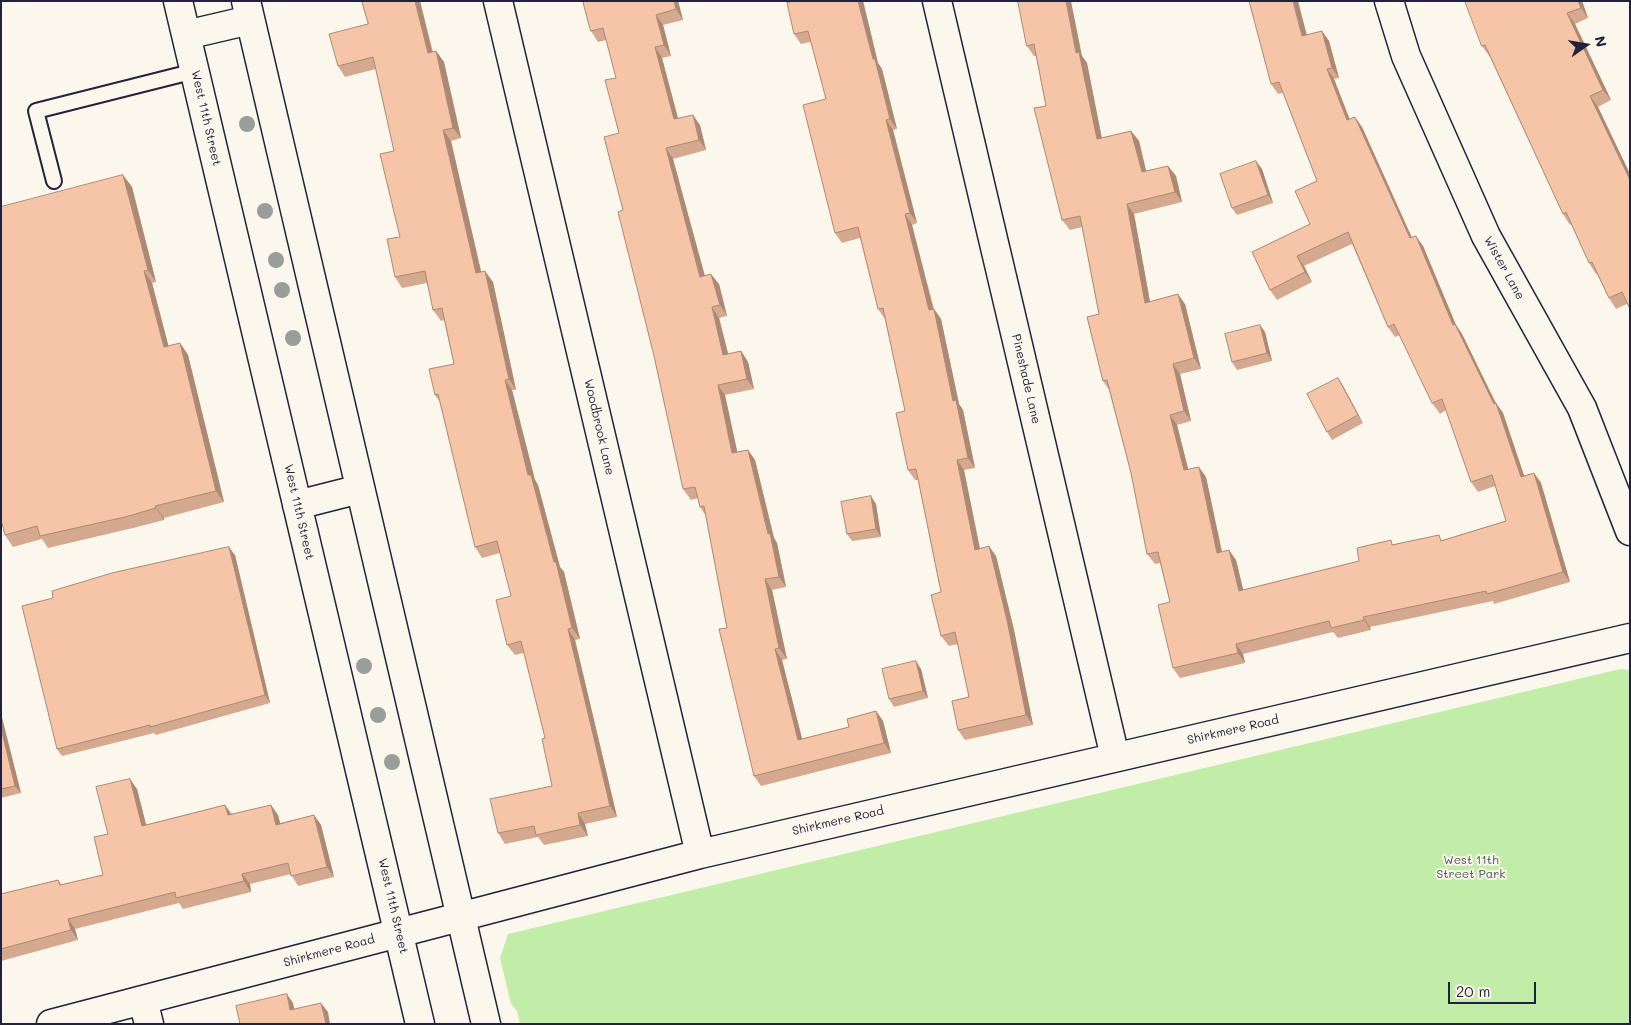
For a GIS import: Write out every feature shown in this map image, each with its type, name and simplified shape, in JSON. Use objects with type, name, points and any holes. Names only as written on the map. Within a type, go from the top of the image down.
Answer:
[{"type":"street","name":"West 11th Street","points":[[178,1],[420,1024]]},
{"type":"street","name":"Woodbrook Lane","points":[[498,1],[700,854]]},
{"type":"street","name":"Pineshade Lane","points":[[936,1],[1115,757]]},
{"type":"street","name":"Wister Lane","points":[[1389,1],[1406,56],[1486,236],[1582,408],[1630,531]]},
{"type":"street","points":[[186,35],[248,11],[486,1024]]},
{"type":"street","points":[[297,505],[360,490]]},
{"type":"street","name":"Shirkmere Road","points":[[51,1024],[146,1012],[399,933],[700,854],[1630,638]]},
{"type":"lane","points":[[54,181],[36,111],[195,71]]},
{"type":"green space","name":"West 11th Street Park","points":[[1620,669],[1630,670],[1630,1024],[520,1024],[517,1011],[511,1004],[500,958],[508,934]]},
{"type":"building","points":[[362,1],[415,1],[428,53],[436,51],[453,128],[443,130],[476,273],[485,271],[509,379],[505,380],[528,475],[531,475],[554,562],[556,562],[572,628],[568,629],[610,806],[578,813],[580,825],[536,835],[534,826],[498,833],[490,799],[552,786],[542,739],[545,738],[521,641],[507,645],[496,600],[511,596],[497,541],[475,547],[438,394],[435,395],[429,369],[454,364],[442,308],[433,310],[425,271],[395,277],[387,239],[400,237],[380,154],[394,151],[373,57],[338,66],[329,34],[368,24]]},
{"type":"building","points":[[583,1],[674,1],[676,9],[656,15],[664,45],[655,47],[674,119],[693,115],[699,140],[666,148],[700,277],[711,274],[720,305],[712,307],[723,355],[741,351],[747,379],[718,385],[732,453],[748,450],[768,534],[770,533],[779,577],[765,579],[779,648],[775,649],[798,740],[849,727],[847,719],[876,711],[884,743],[754,776],[719,629],[727,628],[704,506],[700,507],[695,487],[683,489],[654,356],[618,212],[623,210],[604,137],[619,133],[605,80],[616,78],[603,28],[591,31]]},
{"type":"building","points":[[794,1],[858,1],[890,119],[886,120],[910,213],[905,214],[929,310],[934,309],[953,401],[956,400],[968,458],[957,460],[975,550],[989,546],[1007,620],[1026,715],[958,730],[952,701],[969,697],[955,632],[941,636],[931,595],[941,592],[916,469],[908,470],[896,413],[905,411],[883,308],[878,309],[858,227],[835,233],[803,105],[826,99],[808,31],[794,34],[787,3]]},
{"type":"building","points":[[1018,1],[1066,1],[1076,53],[1079,52],[1097,139],[1131,131],[1142,172],[1168,166],[1175,192],[1127,204],[1145,303],[1178,294],[1194,358],[1173,364],[1184,411],[1170,415],[1184,470],[1199,467],[1217,553],[1229,550],[1239,591],[1359,561],[1357,548],[1391,540],[1392,545],[1439,535],[1441,541],[1506,521],[1492,475],[1471,482],[1442,399],[1432,403],[1394,324],[1388,327],[1348,232],[1297,256],[1305,272],[1270,290],[1252,252],[1310,224],[1295,191],[1317,181],[1279,82],[1271,84],[1249,1],[1293,1],[1302,36],[1322,31],[1332,68],[1327,69],[1347,120],[1355,117],[1410,238],[1416,236],[1453,325],[1455,324],[1494,404],[1496,403],[1521,477],[1534,473],[1563,572],[1487,594],[1486,591],[1363,617],[1364,620],[1331,628],[1329,621],[1236,644],[1238,653],[1173,668],[1158,605],[1170,602],[1158,552],[1147,554],[1131,473],[1107,380],[1103,381],[1087,317],[1099,314],[1080,216],[1062,220],[1034,108],[1046,106],[1034,44],[1027,46]]},
{"type":"building","points":[[1465,1],[1578,1],[1581,8],[1567,13],[1603,90],[1590,96],[1630,180],[1630,309],[1622,292],[1609,298],[1592,262],[1589,263],[1566,212],[1563,214],[1485,45],[1482,46]]},
{"type":"building","points":[[1256,161],[1268,195],[1232,208],[1220,174]]},
{"type":"building","points":[[123,175],[148,270],[144,271],[164,347],[180,343],[216,491],[155,506],[156,508],[125,517],[40,536],[37,526],[5,535],[1,520],[1,207]]},
{"type":"building","points":[[1260,325],[1267,353],[1232,362],[1225,334]]},
{"type":"building","points":[[1338,378],[1358,415],[1327,432],[1307,394]]},
{"type":"building","points":[[871,496],[876,529],[847,534],[841,502]]},
{"type":"building","points":[[229,547],[265,695],[150,727],[150,725],[57,749],[22,606],[53,598],[52,591],[112,573]]},
{"type":"building","points":[[916,661],[923,691],[889,699],[882,669]]},
{"type":"building","points":[[1,728],[15,786],[1,789]]},
{"type":"building","points":[[130,779],[142,826],[225,805],[228,815],[271,805],[276,825],[314,815],[327,867],[291,876],[288,863],[242,874],[244,881],[176,898],[175,892],[68,919],[71,930],[1,949],[1,894],[58,880],[60,885],[103,875],[94,837],[108,834],[96,787]]},
{"type":"building","points":[[287,994],[290,1010],[321,1003],[326,1024],[240,1024],[236,1006]]}]
